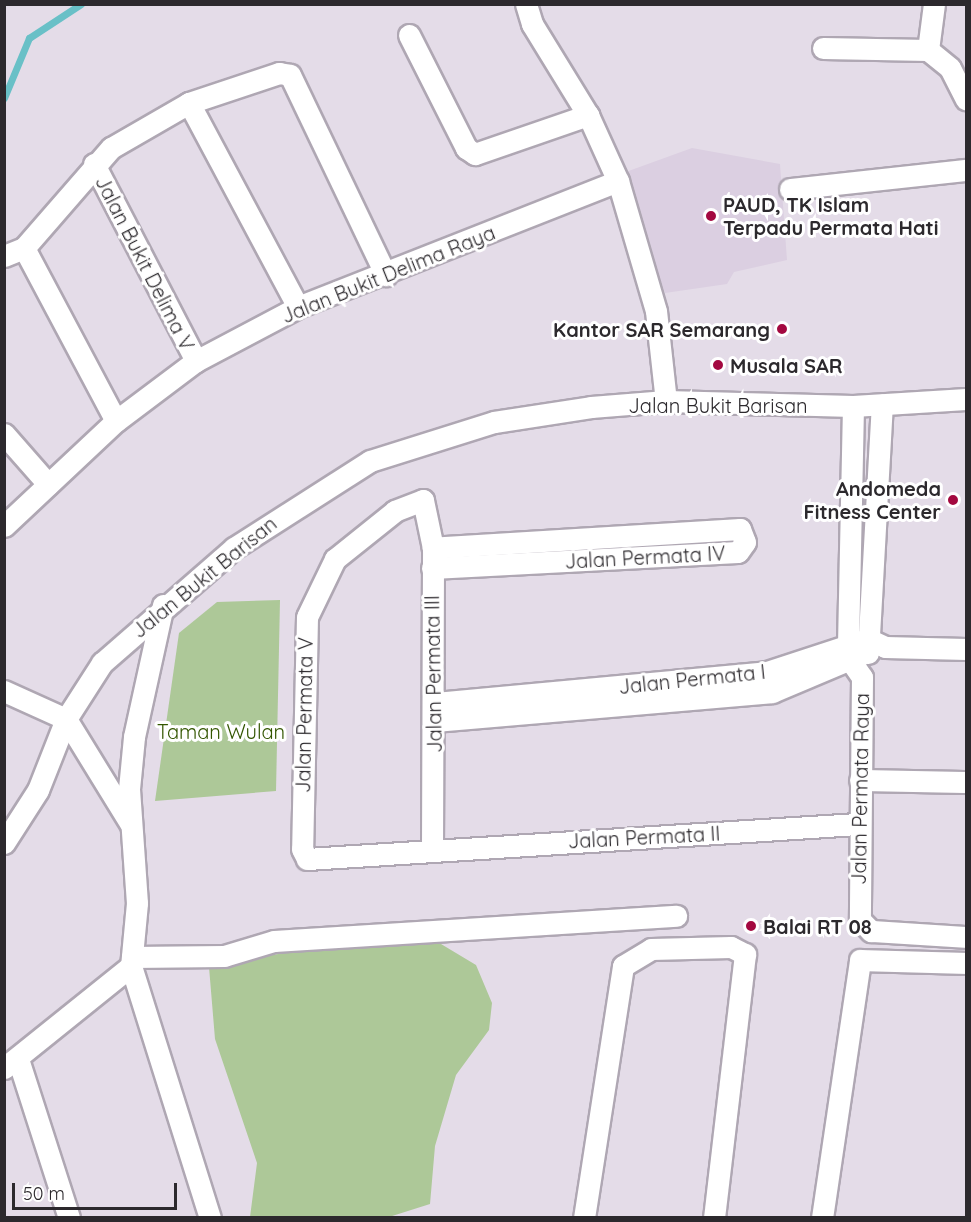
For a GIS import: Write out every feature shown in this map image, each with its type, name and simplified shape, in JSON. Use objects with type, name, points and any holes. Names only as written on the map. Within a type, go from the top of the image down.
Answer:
[{"type":"street","points":[[526,4],[531,24],[588,115],[618,181],[656,311],[666,401]]},
{"type":"street","points":[[928,50],[934,4]]},
{"type":"street","points":[[409,35],[466,148],[475,154],[588,115]]},
{"type":"street","points":[[824,48],[928,50],[950,68],[966,99]]},
{"type":"street","points":[[4,256],[24,248],[94,164],[140,129],[189,103],[271,75],[290,75],[386,274]]},
{"type":"street","points":[[189,103],[298,307]]},
{"type":"street","name":"Jalan Bukit Delima V","points":[[94,164],[196,361]]},
{"type":"street","points":[[790,189],[966,170]]},
{"type":"street","name":"Jalan Bukit Delima Raya","points":[[4,526],[116,421],[196,361],[298,307],[618,181]]},
{"type":"street","points":[[24,248],[116,421]]},
{"type":"street","name":"Jalan Bukit Barisan","points":[[4,843],[38,790],[66,719],[102,663],[163,605],[276,518],[370,461],[494,422],[666,401],[854,406],[966,399]]},
{"type":"street","name":"Jalan Permata Raya","points":[[882,404],[864,653],[857,824],[863,925],[871,931],[966,937]]},
{"type":"street","name":"Jalan Permata Raya","points":[[854,406],[864,653]]},
{"type":"street","points":[[4,434],[48,484]]},
{"type":"street","name":"Jalan Permata III","points":[[423,500],[432,558],[436,712],[432,850]]},
{"type":"street","name":"Jalan Permata V","points":[[423,500],[395,511],[335,559],[307,616],[302,849],[307,859],[432,850]]},
{"type":"street","name":"Jalan Permata IV","points":[[740,529],[745,542],[738,552],[590,560],[432,558],[591,538],[740,529]]},
{"type":"street","points":[[590,560],[591,538]]},
{"type":"street","points":[[163,605],[134,737],[130,824],[137,903],[131,962],[207,1195],[210,1218]]},
{"type":"street","points":[[864,653],[942,647],[966,649]]},
{"type":"street","name":"Jalan Permata I","points":[[436,712],[770,682],[864,653]]},
{"type":"street","points":[[4,691],[66,719],[130,824]]},
{"type":"street","points":[[860,780],[966,782]]},
{"type":"street","name":"Jalan Permata II","points":[[432,850],[857,824]]},
{"type":"street","points":[[69,1218],[11,1063],[131,962],[224,956],[274,941],[676,916]]},
{"type":"street","points":[[584,1218],[623,966],[651,949],[731,946],[745,954],[714,1218]]},
{"type":"street","points":[[822,1218],[860,960],[966,963]]},
{"type":"shaded area","name":"PAUD, TK Islam Terpadu Permata Hati","points":[[692,148],[780,164],[787,260],[734,272],[727,284],[665,293],[623,173]]},
{"type":"green space","name":"Taman Wulan","points":[[280,600],[276,791],[155,801],[179,633],[217,602]]},
{"type":"green space","points":[[431,938],[476,965],[492,1003],[489,1030],[456,1075],[435,1146],[430,1204],[389,1217],[250,1217],[257,1163],[215,1039],[209,967],[326,945]]},
{"type":"waterway","points":[[4,98],[29,38],[81,4]]},
{"type":"place","name":"PAUD, TK Islam Terpadu Permata Hati","points":[[711,216]]},
{"type":"place","name":"Kantor SAR Semarang","points":[[782,329]]},
{"type":"place","name":"Musala SAR","points":[[718,365]]},
{"type":"place","name":"Andomeda Fitness Center","points":[[953,500]]},
{"type":"place","name":"Balai RT 08","points":[[751,926]]}]
